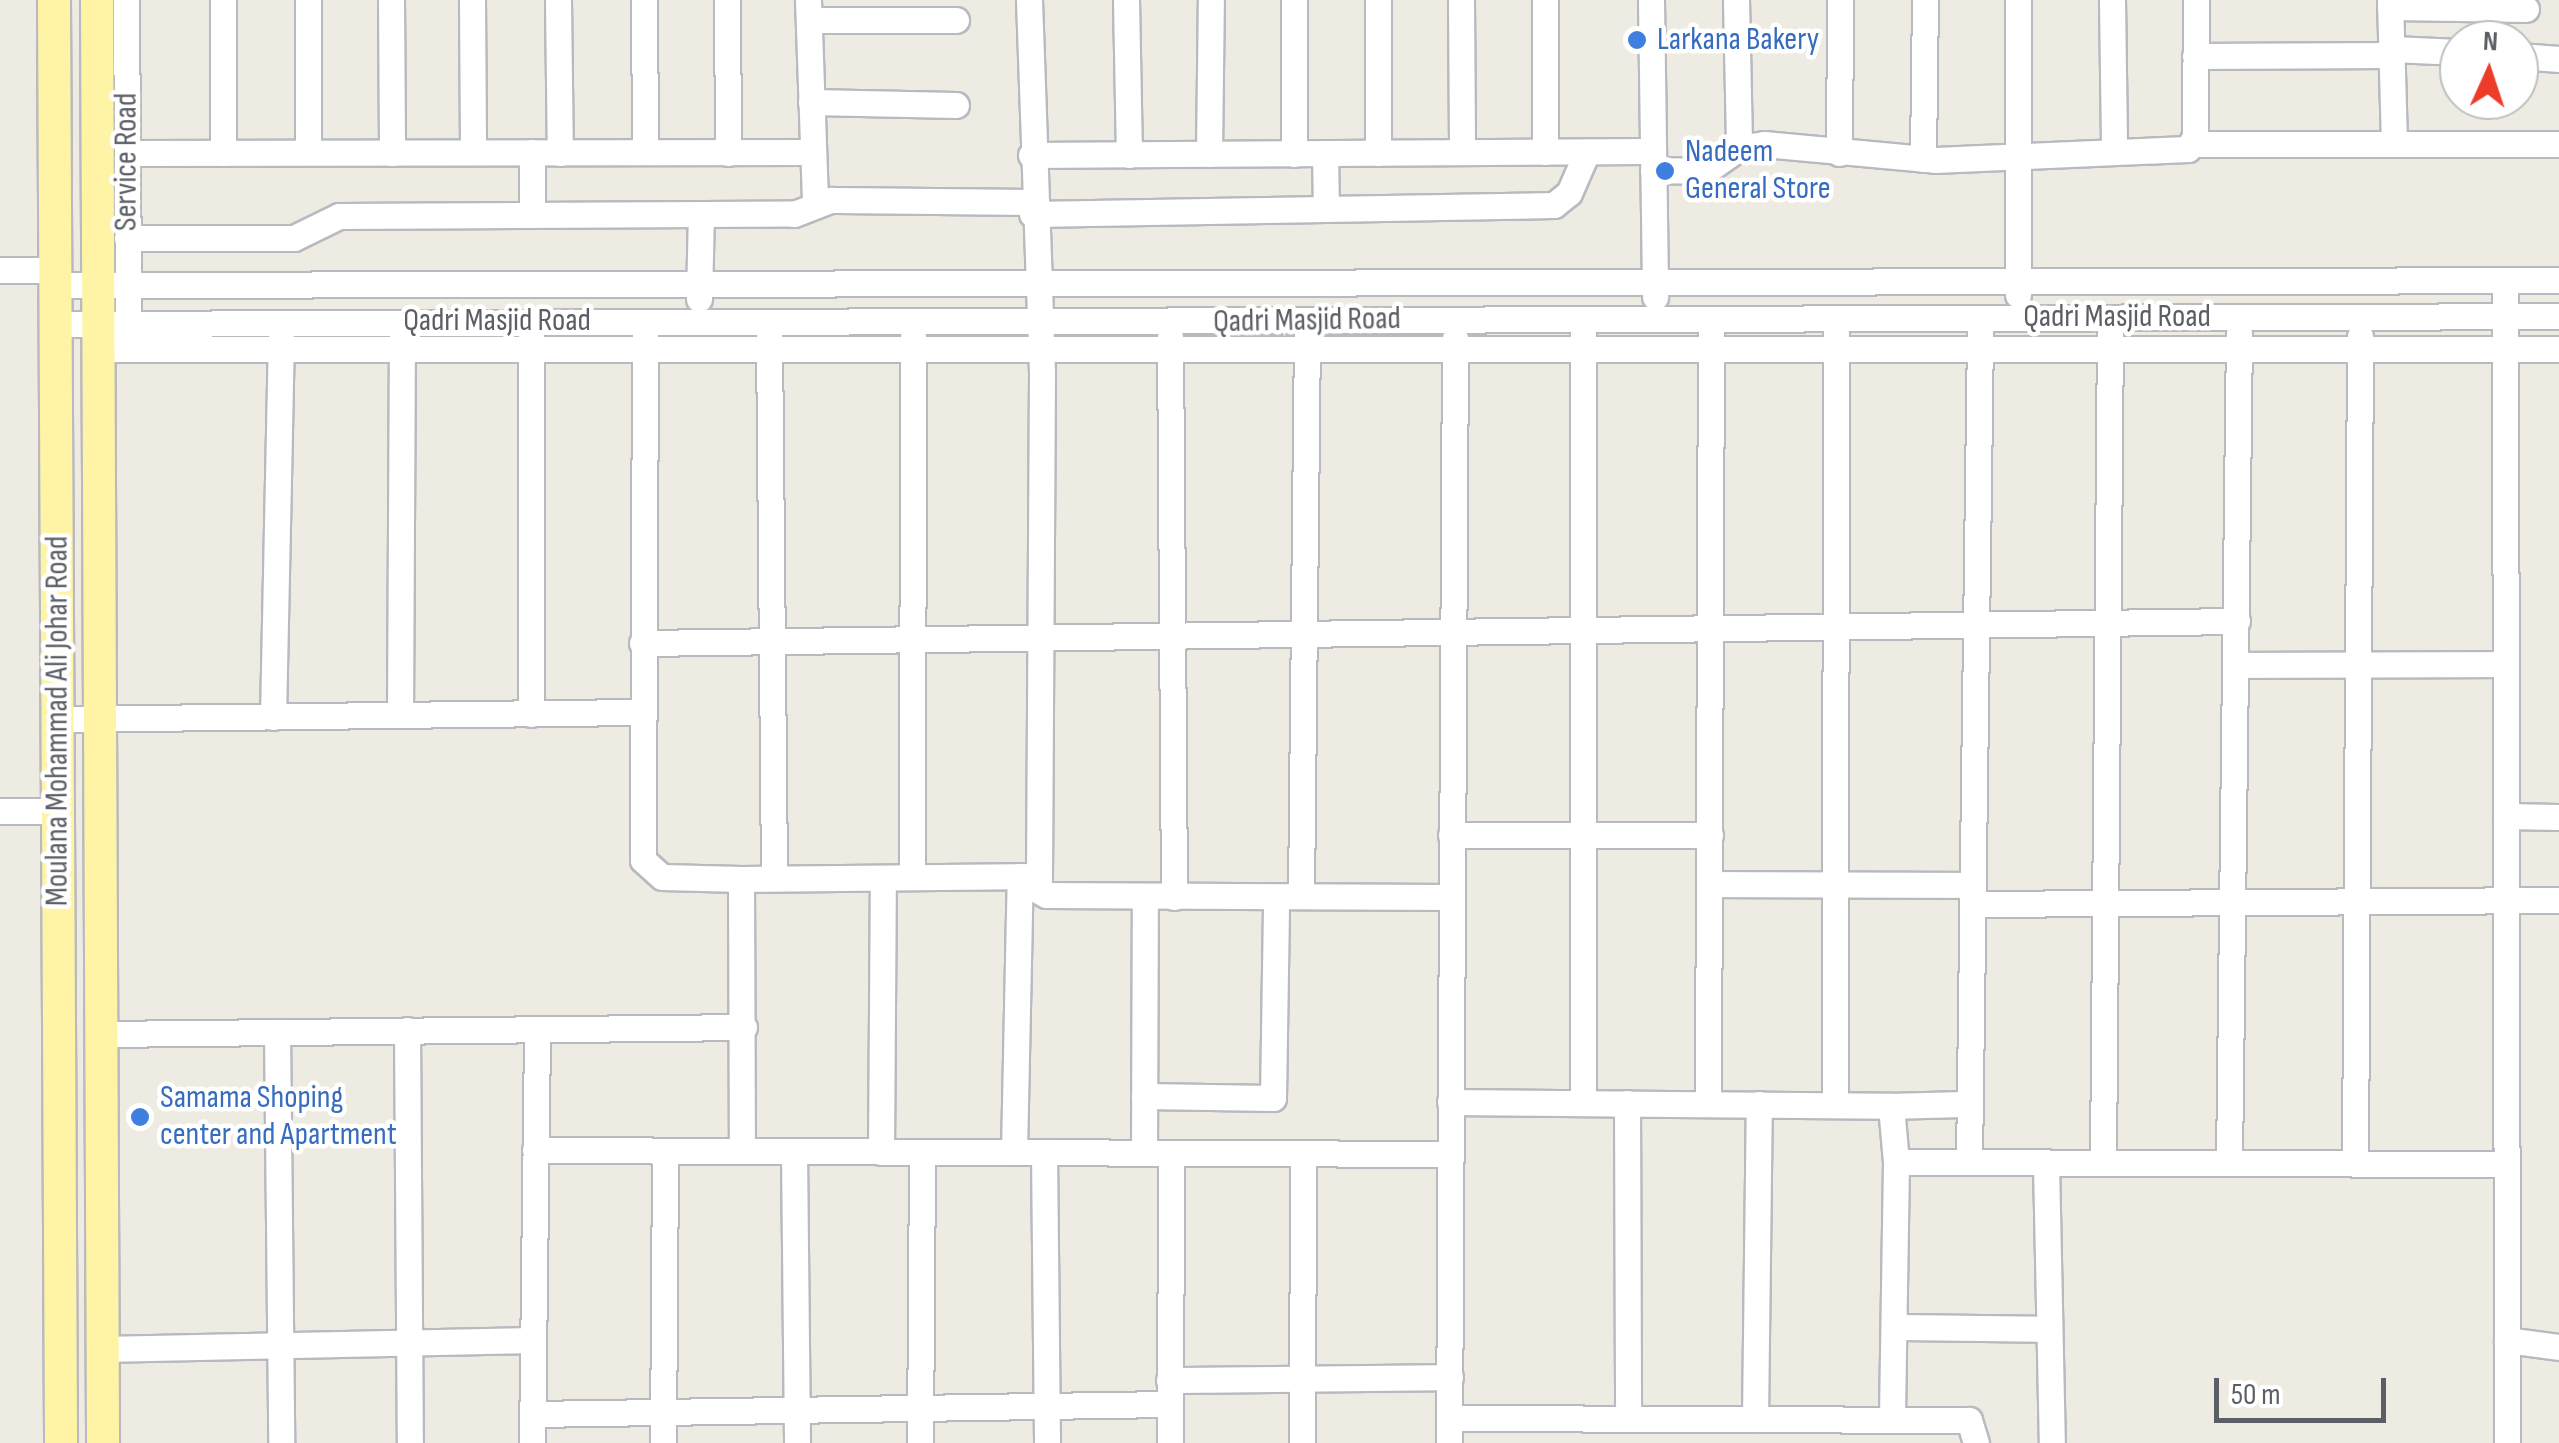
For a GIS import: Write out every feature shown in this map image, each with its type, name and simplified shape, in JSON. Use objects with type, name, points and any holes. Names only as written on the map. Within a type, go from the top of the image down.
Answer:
[{"type":"main road","name":"Moulana Mohammad Ali Johar Road","points":[[54,0],[61,1443]]},
{"type":"main road","name":"Moulana Mohammad Ali Johar Road","points":[[97,0],[113,284],[108,332],[100,719],[102,1443]]},
{"type":"street","name":"Service Road","points":[[113,284],[128,238],[126,0]]},
{"type":"street","points":[[223,0],[223,152]]},
{"type":"street","points":[[308,0],[308,152]]},
{"type":"street","points":[[391,0],[392,152]]},
{"type":"street","points":[[472,0],[473,152]]},
{"type":"street","points":[[558,0],[560,152]]},
{"type":"street","points":[[644,0],[645,152]]},
{"type":"street","points":[[727,0],[728,153]]},
{"type":"street","points":[[1014,1152],[1042,637],[1040,351],[1032,208],[1028,0]]},
{"type":"street","points":[[1126,0],[1129,155]]},
{"type":"street","points":[[1209,154],[1210,0]]},
{"type":"street","points":[[1294,0],[1294,154]]},
{"type":"street","points":[[1378,0],[1378,153]]},
{"type":"street","points":[[1461,0],[1462,152]]},
{"type":"street","points":[[1545,0],[1546,152]]},
{"type":"street","points":[[1651,0],[1656,317]]},
{"type":"street","points":[[1736,0],[1739,148]]},
{"type":"street","points":[[1839,154],[1840,0]]},
{"type":"street","points":[[1924,0],[1924,159]]},
{"type":"street","points":[[2018,0],[2018,317]]},
{"type":"street","points":[[2112,0],[2114,152]]},
{"type":"street","points":[[2193,144],[2196,0]]},
{"type":"street","points":[[2394,140],[2390,4],[2526,10]]},
{"type":"street","points":[[815,206],[808,10],[956,20]]},
{"type":"street","points":[[2196,56],[2439,52]]},
{"type":"street","points":[[811,102],[956,105]]},
{"type":"street","points":[[1031,156],[1587,152],[1706,171],[1739,148],[1764,144],[1924,159],[2018,152],[2178,152],[2193,144],[2394,140],[2559,144]]},
{"type":"street","points":[[127,152],[813,152]]},
{"type":"street","points":[[532,152],[532,215]]},
{"type":"street","points":[[128,238],[294,238],[339,216],[794,214],[831,200],[1032,208],[1554,206],[1569,193],[1587,152]]},
{"type":"street","points":[[1325,153],[1326,209]]},
{"type":"street","points":[[698,320],[701,214]]},
{"type":"street","name":"Qadri Masjid Road","points":[[0,270],[113,284],[2559,280]]},
{"type":"street","points":[[2505,280],[2506,1443]]},
{"type":"street","points":[[1969,1162],[1980,316]]},
{"type":"street","points":[[2354,1162],[2360,316]]},
{"type":"street","name":"Qadri Masjid Road","points":[[55,324],[108,332],[283,323],[769,320],[913,339],[1038,325],[1455,318],[2559,316]]},
{"type":"street","points":[[1708,1104],[1711,317]]},
{"type":"street","points":[[1455,318],[1449,1431],[1587,1431],[1628,1419],[1716,1431],[1755,1419],[1841,1431],[1892,1420],[1970,1420],[1976,1443]]},
{"type":"street","points":[[1835,1104],[1831,626],[1836,318]]},
{"type":"street","points":[[2103,1163],[2111,318]]},
{"type":"street","points":[[2229,1163],[2239,318]]},
{"type":"street","points":[[531,320],[532,714]]},
{"type":"street","points":[[646,320],[643,860],[662,877],[1030,876]]},
{"type":"street","points":[[769,320],[774,878]]},
{"type":"street","points":[[1582,1103],[1583,320]]},
{"type":"street","points":[[400,715],[402,321]]},
{"type":"street","points":[[1144,1096],[1273,1098],[1303,633],[1307,321]]},
{"type":"street","points":[[1170,322],[1174,897]]},
{"type":"street","points":[[273,717],[283,323]]},
{"type":"street","points":[[108,332],[280,352],[402,348],[769,350],[913,339],[1040,351],[1836,346],[2559,349]]},
{"type":"street","points":[[912,877],[913,339]]},
{"type":"street","points":[[642,643],[2237,621]]},
{"type":"street","points":[[2236,665],[2506,664]]},
{"type":"street","points":[[58,719],[642,712]]},
{"type":"street","points":[[0,811],[58,811]]},
{"type":"street","points":[[2506,816],[2559,817]]},
{"type":"street","points":[[1452,835],[1710,835]]},
{"type":"street","points":[[1030,876],[1046,895],[1451,897]]},
{"type":"street","points":[[740,878],[742,1151]]},
{"type":"street","points":[[881,1152],[883,878]]},
{"type":"street","points":[[1709,884],[1833,885],[2105,903],[2559,900]]},
{"type":"street","points":[[1144,1153],[1145,897]]},
{"type":"street","points":[[101,1034],[744,1026]]},
{"type":"street","points":[[532,1443],[536,1029]]},
{"type":"street","points":[[407,1030],[410,1443]]},
{"type":"street","points":[[277,1032],[282,1443]]},
{"type":"street","points":[[1450,1102],[1970,1104]]},
{"type":"street","points":[[1627,1103],[1628,1419]]},
{"type":"street","points":[[1755,1419],[1759,1104]]},
{"type":"street","points":[[1890,1106],[1896,1162],[1892,1420]]},
{"type":"street","points":[[536,1150],[1450,1154]]},
{"type":"street","points":[[662,1443],[665,1151]]},
{"type":"street","points":[[794,1152],[797,1443]]},
{"type":"street","points":[[920,1443],[922,1152]]},
{"type":"street","points":[[1044,1152],[1047,1443]]},
{"type":"street","points":[[1170,1153],[1170,1443]]},
{"type":"street","points":[[1302,1443],[1304,1153]]},
{"type":"street","points":[[1896,1162],[2506,1164]]},
{"type":"street","points":[[2046,1163],[2052,1443]]},
{"type":"street","points":[[1894,1327],[2049,1328]]},
{"type":"street","points":[[102,1349],[533,1340]]},
{"type":"street","points":[[2506,1340],[2559,1347]]},
{"type":"street","points":[[532,1414],[920,1410],[1046,1404],[1302,1378],[1450,1377]]},
{"type":"place","name":"Larkana Bakery","points":[[1637,40]]},
{"type":"place","name":"Nadeem General Store","points":[[1665,171]]},
{"type":"place","name":"Samama Shoping center and Apartment","points":[[140,1117]]}]
